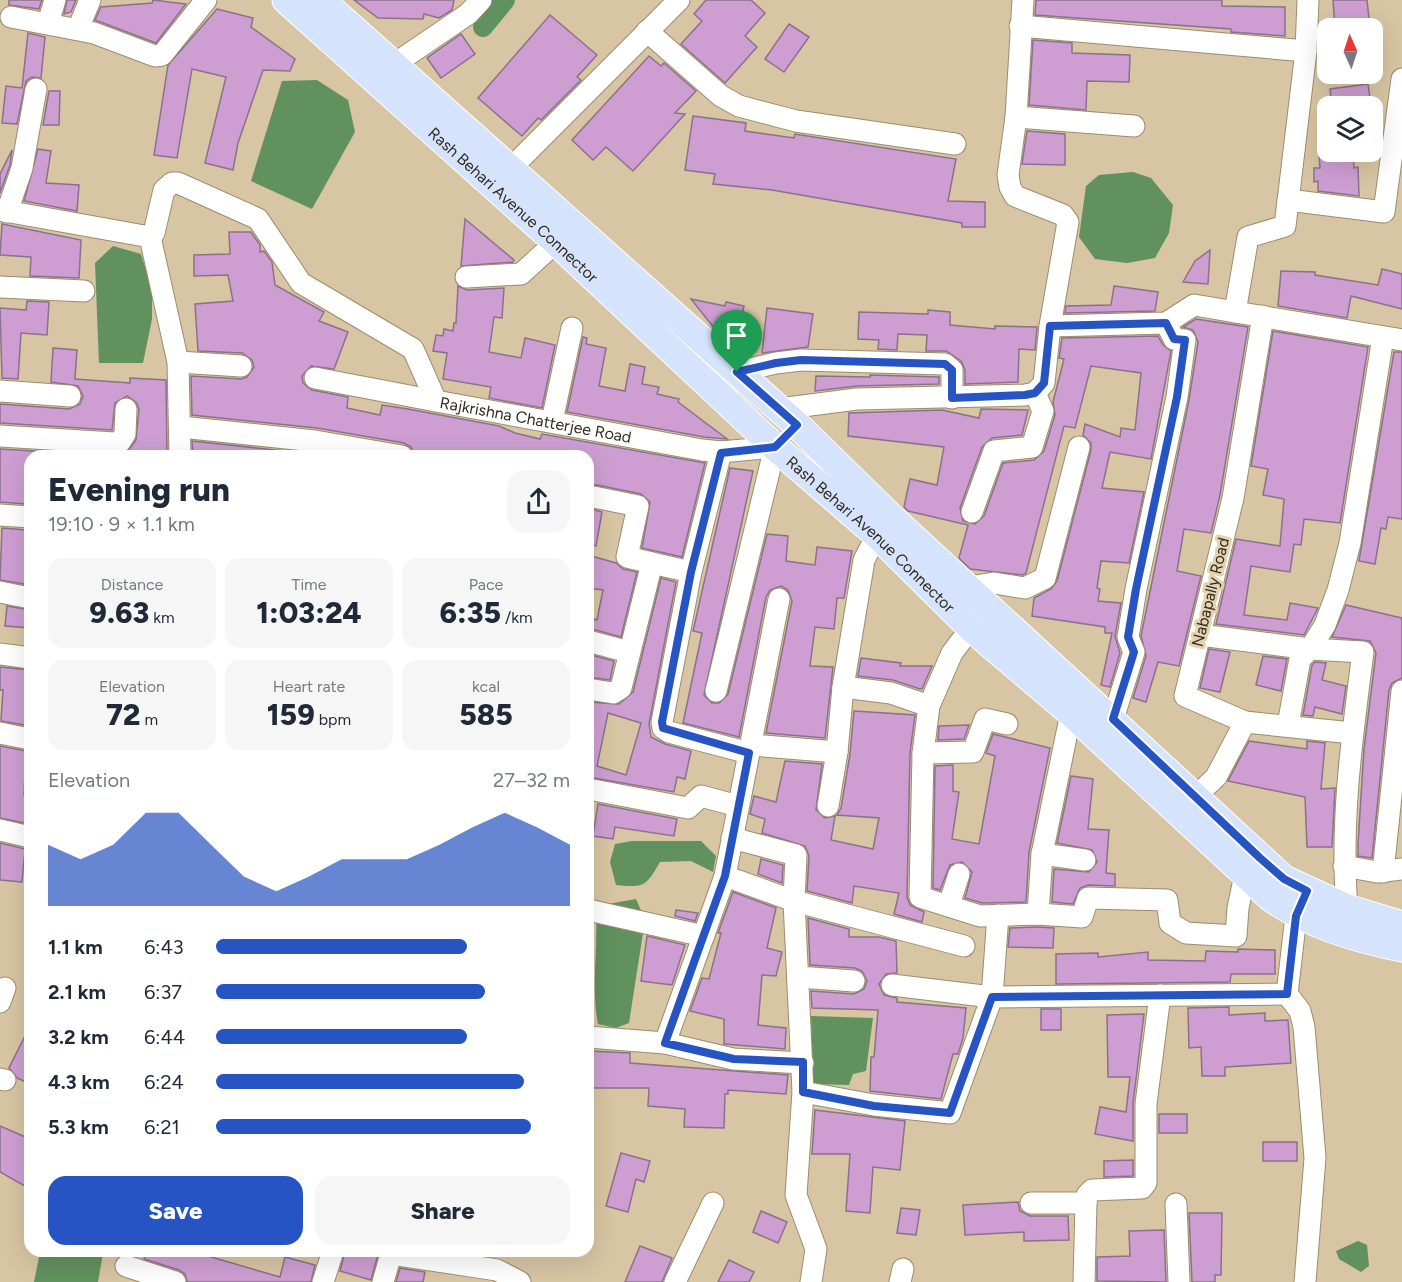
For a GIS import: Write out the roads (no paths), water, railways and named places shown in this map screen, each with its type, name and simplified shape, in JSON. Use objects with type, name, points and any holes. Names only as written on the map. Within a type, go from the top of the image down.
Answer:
[{"type":"main road","name":"Rash Behari Avenue Connector","points":[[286,0],[556,242],[775,447],[877,535],[970,628],[1071,713],[1245,875],[1296,916],[1379,944],[1402,948]]},
{"type":"main road","name":"Rash Behari Avenue Connector","points":[[321,0],[788,417],[893,519],[1113,719],[1284,879],[1347,908],[1402,925]]},
{"type":"street","points":[[48,23],[55,0]]},
{"type":"street","points":[[78,29],[90,0]]},
{"type":"street","points":[[11,17],[78,29],[155,56],[162,55],[206,0]]},
{"type":"street","points":[[393,65],[468,14],[481,0]]},
{"type":"street","points":[[510,169],[679,0]]},
{"type":"street","points":[[716,692],[775,447],[788,417],[856,399],[952,398],[1035,393],[1044,383],[1050,326],[1068,222],[1063,215],[1015,196],[1010,187],[1008,175],[1016,117],[1023,0]]},
{"type":"street","points":[[1235,312],[1248,237],[1285,226],[1306,51],[1308,0]]},
{"type":"street","points":[[1020,26],[1306,51]]},
{"type":"street","points":[[647,31],[721,96],[739,106],[796,121],[955,144]]},
{"type":"street","points":[[1288,200],[1384,212],[1402,80]]},
{"type":"street","points":[[36,89],[22,168],[2,213],[150,237],[178,362],[180,450]]},
{"type":"street","points":[[1016,117],[1134,126]]},
{"type":"street","name":"Rajkrishna Chatterjee Road","points":[[150,237],[154,233],[164,190],[172,183],[178,183],[250,214],[267,228],[301,283],[413,349],[436,401],[721,453],[775,447]]},
{"type":"street","points":[[466,277],[521,274],[556,242]]},
{"type":"street","points":[[0,287],[84,291]]},
{"type":"street","points":[[1050,326],[1166,323],[1194,305],[1392,339],[1350,543],[1338,590],[1325,625],[1310,649],[1300,659],[1288,726]]},
{"type":"street","name":"Nabapally Road","points":[[1263,316],[1233,498],[1185,696],[1245,722],[1352,733]]},
{"type":"street","points":[[1113,719],[1134,652],[1128,637],[1134,598],[1177,397],[1185,340],[1174,339],[1166,323]]},
{"type":"street","points":[[552,422],[572,328]]},
{"type":"street","points":[[737,372],[801,360],[945,364],[952,370],[952,398]]},
{"type":"street","points":[[178,362],[241,366]]},
{"type":"street","points":[[315,378],[436,401]]},
{"type":"street","points":[[0,391],[70,396]]},
{"type":"street","points":[[972,512],[994,451],[1032,447],[1043,411],[1035,393]]},
{"type":"street","points":[[0,436],[120,442],[125,434],[126,409]]},
{"type":"street","points":[[181,427],[315,441],[367,450]]},
{"type":"street","points":[[969,587],[994,583],[1025,588],[1045,578],[1079,447]]},
{"type":"street","points":[[721,453],[691,572],[662,722],[663,728],[750,749],[837,752]]},
{"type":"street","points":[[594,497],[638,506],[627,557],[691,572]]},
{"type":"street","points":[[0,515],[24,517]]},
{"type":"street","points":[[828,806],[837,752],[843,687],[864,560],[877,535]]},
{"type":"street","points":[[594,690],[604,693],[618,691],[621,688],[652,563]]},
{"type":"street","points":[[0,592],[24,597]]},
{"type":"street","points":[[665,1043],[725,876],[779,599]]},
{"type":"street","points":[[970,628],[952,654],[929,706],[923,753],[920,897],[980,916],[1038,914],[1082,917],[1088,898],[1167,900],[1170,923],[1186,933],[1236,936],[1238,908],[1245,875]]},
{"type":"street","points":[[1200,634],[1310,649],[1363,652],[1352,733],[1344,866],[1347,908]]},
{"type":"street","points":[[594,643],[629,652]]},
{"type":"street","points":[[0,654],[24,657]]},
{"type":"street","points":[[843,687],[891,693],[929,706]]},
{"type":"street","points":[[1344,866],[1393,870],[1402,691]]},
{"type":"street","points":[[1038,914],[1042,854],[1071,713]]},
{"type":"street","points":[[923,753],[973,752],[985,719],[1007,724]]},
{"type":"street","points":[[1195,797],[1216,777],[1245,722]]},
{"type":"street","points":[[0,733],[24,738]]},
{"type":"street","points":[[594,790],[688,807],[701,796],[738,806]]},
{"type":"street","points":[[0,830],[24,836]]},
{"type":"street","points":[[732,838],[796,855],[794,901],[803,1062],[796,1195],[816,1249],[811,1282]]},
{"type":"street","points":[[1042,854],[1085,860]]},
{"type":"street","points":[[949,905],[958,874]]},
{"type":"street","points":[[725,876],[794,901],[964,946]]},
{"type":"street","points":[[1305,1282],[1315,1158],[1304,1027],[1299,1011],[1287,994],[1296,916],[1307,891]]},
{"type":"street","points":[[594,911],[704,936]]},
{"type":"street","points":[[803,1092],[874,1106],[950,1113],[992,997],[998,915]]},
{"type":"street","points":[[798,977],[854,981]]},
{"type":"street","points":[[892,986],[992,997],[1287,994]]},
{"type":"street","points":[[1084,1282],[1087,1195],[1092,1190],[1142,1188],[1146,1183],[1146,1104],[1160,995]]},
{"type":"street","points":[[594,1037],[665,1043],[734,1059],[803,1062]]},
{"type":"street","points":[[675,1282],[713,1203]]},
{"type":"street","points":[[1031,1203],[1086,1203]]},
{"type":"street","points":[[1176,1204],[1179,1282]]},
{"type":"street","points":[[323,1282],[331,1257]]},
{"type":"street","points":[[383,1282],[390,1257]]},
{"type":"street","points":[[411,1257],[497,1270],[520,1282]]},
{"type":"street","points":[[126,1266],[175,1282]]},
{"type":"waterway","points":[[483,27],[505,0]]}]
